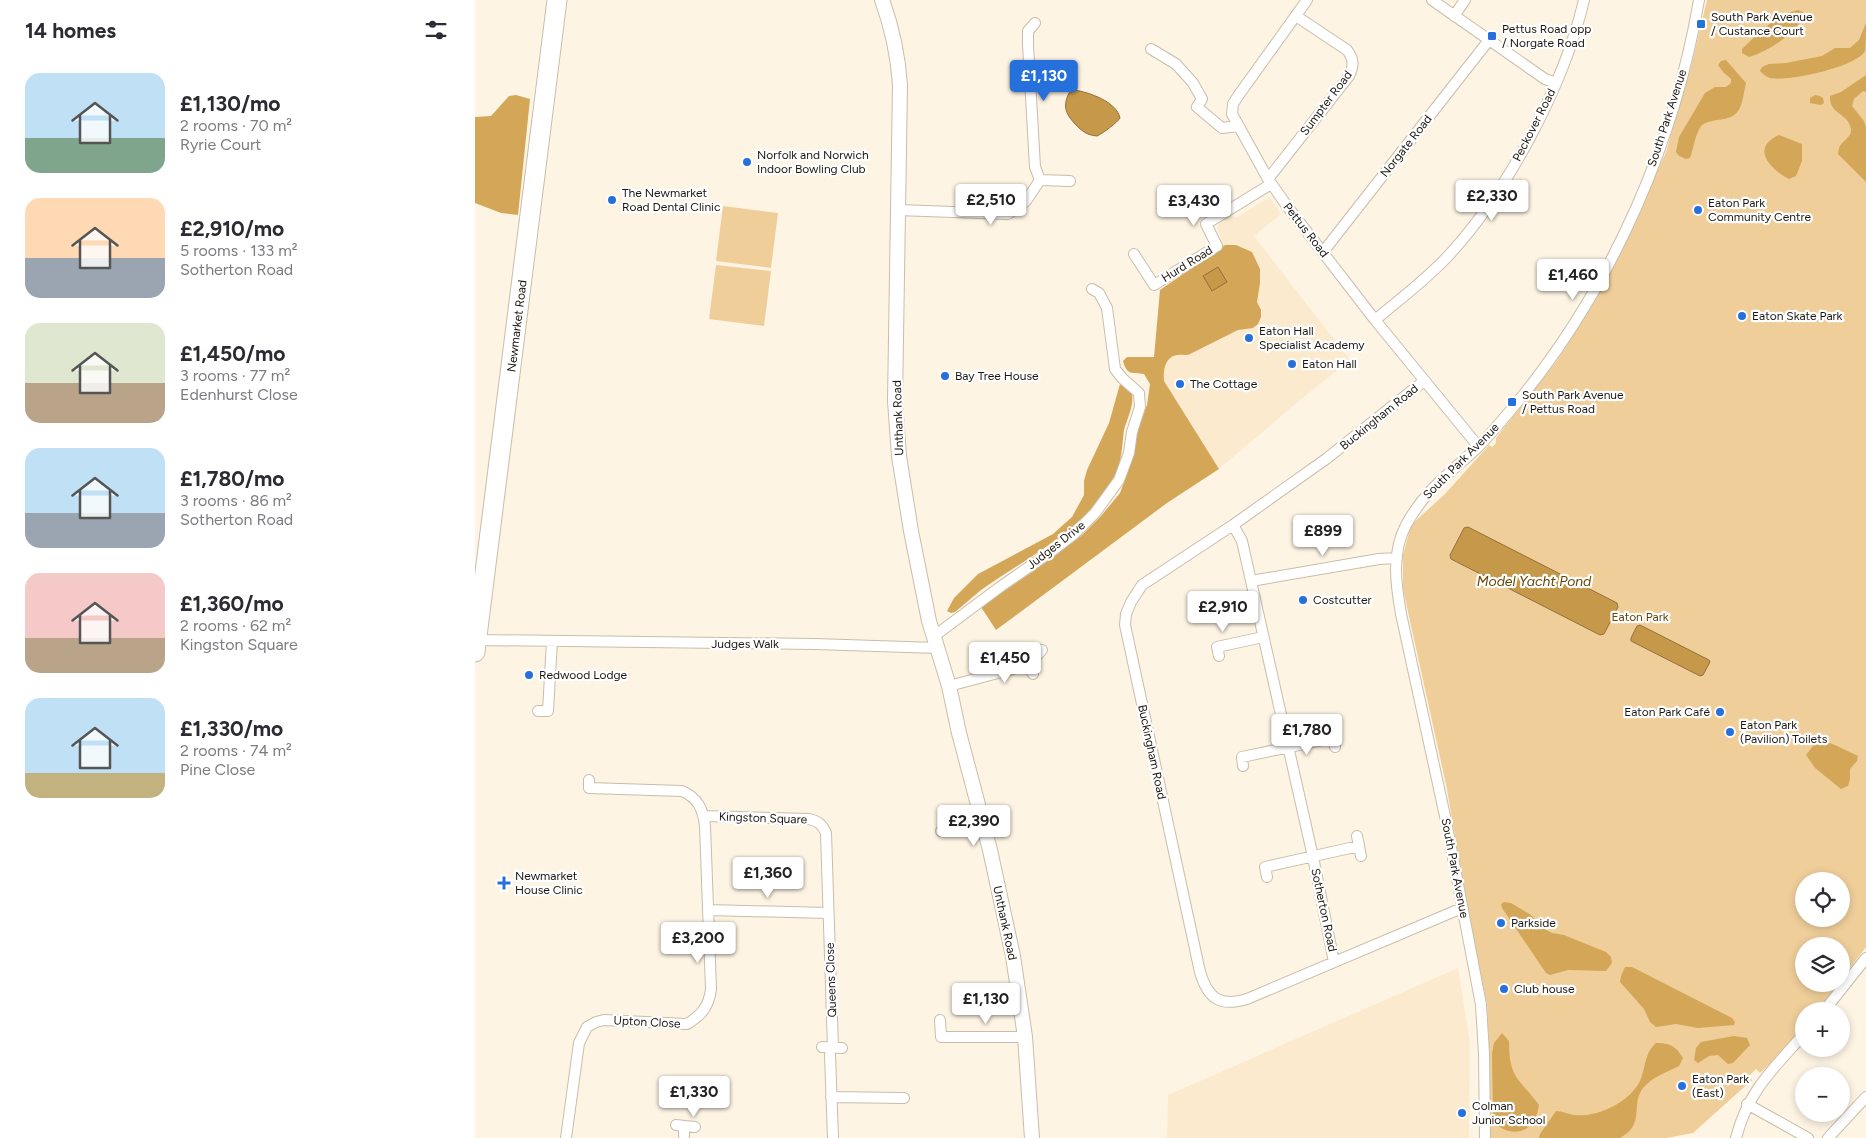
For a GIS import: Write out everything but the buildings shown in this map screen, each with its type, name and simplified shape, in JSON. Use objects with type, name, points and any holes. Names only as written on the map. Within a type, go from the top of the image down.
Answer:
[{"type":"highway","name":"Newmarket Road","points":[[476,646],[557,0]]},
{"type":"street","name":"Unthank Road","points":[[881,0],[892,33],[899,68],[895,401],[899,456],[911,532],[935,642],[949,686],[1013,956],[1025,1037],[1032,1138]]},
{"type":"street","name":"Pettus Road","points":[[1307,0],[1233,104],[1232,114],[1269,181],[1375,320],[1478,446]]},
{"type":"street","points":[[1432,0],[1545,79],[1556,83]]},
{"type":"street","points":[[1454,16],[1465,0]]},
{"type":"street","name":"Peckover Road","points":[[1375,320],[1429,276],[1471,230],[1498,192],[1522,151],[1556,83],[1575,32],[1583,0]]},
{"type":"street","name":"South Park Avenue","points":[[1485,1138],[1484,1030],[1474,964],[1445,816],[1396,587],[1400,540],[1405,526],[1422,500],[1438,481],[1478,446],[1524,394],[1561,343],[1600,279],[1629,221],[1654,164],[1671,116],[1699,0]]},
{"type":"street","name":"Sumpter Road","points":[[1269,181],[1353,69],[1351,55],[1347,50],[1296,16]]},
{"type":"street","points":[[1035,23],[1028,31],[1028,45],[1035,167],[1040,180]]},
{"type":"street","name":"Norgate Road","points":[[1323,252],[1489,40]]},
{"type":"street","points":[[1153,55],[1176,64],[1193,83],[1202,99],[1197,107],[1222,128],[1238,126]]},
{"type":"street","points":[[898,210],[1007,214],[1040,180],[1070,181]]},
{"type":"street","name":"Hurd Road","points":[[1134,254],[1154,285],[1217,246],[1206,224],[1269,181]]},
{"type":"street","name":"Judges Drive","points":[[935,642],[1074,534],[1095,513],[1119,480],[1129,453],[1132,432],[1140,407],[1139,393],[1115,369],[1107,308],[1099,292],[1092,289]]},
{"type":"street","name":"Buckingham Road","points":[[1424,381],[1326,459],[1233,525],[1142,585],[1131,602],[1125,625],[1200,972],[1209,993],[1217,1000],[1225,1003],[1235,1003],[1247,999],[1462,908]]},
{"type":"street","name":"Sotherton Road","points":[[1233,525],[1242,541],[1313,857],[1334,962]]},
{"type":"street","points":[[1251,581],[1379,559],[1397,558]]},
{"type":"street","points":[[1217,647],[1263,637]]},
{"type":"street","name":"Judges Walk","points":[[476,646],[552,641],[815,644],[935,642]]},
{"type":"street","points":[[547,711],[552,641]]},
{"type":"street","points":[[949,686],[1031,669],[1042,650]]},
{"type":"street","points":[[1242,758],[1287,748],[1334,742],[1331,727]]},
{"type":"street","points":[[589,787],[682,791],[700,804],[704,816]]},
{"type":"street","name":"Upton Close","points":[[566,1138],[579,1043],[587,1028],[596,1022],[604,1020],[687,1024],[705,1010],[710,1000],[704,816]]},
{"type":"street","name":"Kingston Square","points":[[704,816],[775,817],[816,820],[823,826],[826,833],[828,913]]},
{"type":"street","points":[[941,831],[984,829]]},
{"type":"street","name":"Sotherton Road","points":[[1265,867],[1359,846]]},
{"type":"street","points":[[708,910],[828,913]]},
{"type":"street","name":"Queens Close","points":[[828,913],[835,1050],[831,1097],[833,1138]]},
{"type":"street","points":[[1831,1002],[1866,958]]},
{"type":"street","points":[[940,1020],[941,1037],[1025,1037]]},
{"type":"street","points":[[1737,1138],[1741,1119],[1747,1104],[1757,1088],[1795,1044]]},
{"type":"street","points":[[822,1047],[835,1050]]},
{"type":"street","points":[[831,1097],[904,1098]]},
{"type":"street","points":[[1828,1138],[1866,1097]]},
{"type":"street","points":[[1747,1104],[1808,1138]]},
{"type":"shaded area","points":[[1798,10],[1805,15],[1781,41],[1749,57],[1742,53],[1742,49],[1768,25],[1790,12]]},
{"type":"shaded area","points":[[1866,23],[1865,51],[1849,63],[1821,72],[1791,78],[1770,78],[1760,71],[1762,67],[1769,64],[1786,63],[1822,56],[1835,48],[1850,48],[1859,40]]},
{"type":"shaded area","points":[[1726,60],[1746,83],[1739,109],[1726,119],[1702,125],[1696,136],[1690,158],[1686,159],[1679,156],[1676,152],[1679,137],[1705,93],[1715,87],[1726,87],[1731,83],[1731,79],[1718,65],[1721,61]]},
{"type":"shaded area","points":[[1866,75],[1866,92],[1863,91],[1854,99],[1852,106],[1864,121],[1866,127],[1866,182],[1838,154],[1840,146],[1849,136],[1851,129],[1846,119],[1832,107],[1830,96],[1841,92]]},
{"type":"shaded area","points":[[516,95],[530,99],[518,215],[501,213],[475,203],[475,117],[491,116],[509,96]]},
{"type":"shaded area","points":[[1815,95],[1823,98],[1824,103],[1821,105],[1810,103],[1810,98]]},
{"type":"shaded area","points":[[1779,135],[1802,144],[1802,161],[1796,176],[1789,179],[1775,170],[1764,152],[1770,140]]},
{"type":"shaded area","name":"Eaton Hall Specialist Academy","points":[[1270,197],[1281,214],[1254,236],[1350,360],[1219,469],[1164,381],[1160,371],[1166,326],[1223,248],[1217,227],[1220,221],[1229,216],[1237,217]]},
{"type":"shaded area","points":[[1225,245],[1236,245],[1252,252],[1260,269],[1257,302],[1261,310],[1261,317],[1258,324],[1253,328],[1238,330],[1190,354],[1170,358],[1166,365],[1164,377],[1164,381],[1219,469],[1167,503],[996,630],[981,607],[1081,536],[1120,493],[1133,458],[1136,432],[1147,405],[1150,384],[1144,374],[1128,371],[1123,361],[1127,357],[1154,357],[1160,290]]},
{"type":"shaded area","points":[[1120,384],[1132,394],[1132,403],[1124,430],[1119,465],[1103,494],[1073,527],[981,590],[955,612],[947,611],[954,598],[978,574],[1053,534],[1072,517],[1084,495],[1084,481],[1087,470],[1109,423]]},
{"type":"shaded area","points":[[1821,740],[1858,756],[1857,761],[1850,769],[1848,786],[1841,789],[1815,768],[1806,755],[1816,742]]},
{"type":"shaded area","points":[[1504,902],[1511,903],[1531,915],[1543,928],[1552,933],[1564,935],[1606,952],[1611,957],[1612,963],[1606,971],[1568,970],[1550,975],[1546,973],[1502,908],[1501,904]]},
{"type":"shaded area","points":[[1625,967],[1632,967],[1732,1018],[1735,1022],[1734,1025],[1698,1028],[1676,1024],[1656,1027],[1650,1022],[1644,1009],[1620,982]]},
{"type":"shaded area","points":[[1458,968],[1470,1042],[1469,1138],[1167,1138],[1168,1095]]},
{"type":"shaded area","points":[[1502,1033],[1509,1041],[1509,1054],[1513,1071],[1539,1105],[1536,1117],[1530,1125],[1525,1129],[1514,1132],[1503,1129],[1493,1121],[1492,1053],[1494,1043]]},
{"type":"shaded area","points":[[1734,1036],[1747,1038],[1750,1045],[1733,1063],[1728,1064],[1718,1055],[1709,1056],[1698,1063],[1694,1060],[1696,1048],[1701,1042]]},
{"type":"shaded area","points":[[1656,1043],[1672,1046],[1683,1058],[1679,1066],[1655,1078],[1643,1088],[1639,1094],[1633,1127],[1628,1133],[1620,1138],[1539,1138],[1556,1111],[1574,1115],[1593,1114],[1612,1107],[1629,1096],[1640,1081],[1647,1056]]},
{"type":"green space","name":"Eaton Park","points":[[1707,0],[1866,0],[1866,947],[1850,968],[1850,937],[1795,937],[1795,992],[1832,992],[1824,1002],[1795,1002],[1795,1037],[1760,1073],[1756,1069],[1748,1077],[1752,1080],[1693,1133],[1667,1138],[1489,1138],[1490,1069],[1487,1004],[1467,908],[1447,789],[1403,589],[1403,555],[1411,525],[1445,494],[1489,445],[1492,447],[1496,443],[1496,438],[1556,362],[1595,301],[1627,238],[1666,152],[1692,63]]},
{"type":"green space","points":[[723,206],[778,213],[771,268],[716,261]]},
{"type":"green space","points":[[716,265],[771,271],[764,326],[709,319]]},
{"type":"water","points":[[1074,90],[1087,93],[1108,103],[1118,112],[1120,118],[1110,128],[1097,136],[1085,132],[1079,128],[1067,112],[1067,99],[1069,93]]},
{"type":"water","points":[[1218,267],[1227,282],[1212,291],[1203,276]]},
{"type":"water","name":"Model Yacht Pond","points":[[1468,527],[1617,603],[1618,607],[1604,634],[1600,635],[1451,559],[1450,555],[1464,528]]},
{"type":"water","points":[[1640,625],[1709,660],[1710,662],[1703,675],[1700,676],[1631,641],[1637,626]]},
{"type":"place","name":"South Park Avenue / Custance Court","points":[[1701,24]]},
{"type":"place","name":"Pettus Road opp / Norgate Road","points":[[1492,36]]},
{"type":"place","name":"Norfolk and Norwich Indoor Bowling Club","points":[[747,162]]},
{"type":"place","name":"The Newmarket Road Dental Clinic","points":[[612,200]]},
{"type":"place","name":"Eaton Park Community Centre","points":[[1698,210]]},
{"type":"place","name":"Eaton Skate Park","points":[[1742,316]]},
{"type":"place","name":"Eaton Hall Specialist Academy","points":[[1249,338]]},
{"type":"place","name":"Eaton Hall","points":[[1292,364]]},
{"type":"place","name":"Bay Tree House","points":[[945,376]]},
{"type":"place","name":"The Cottage","points":[[1180,384]]},
{"type":"place","name":"South Park Avenue / Pettus Road","points":[[1512,402]]},
{"type":"place","name":"Costcutter","points":[[1303,600]]},
{"type":"place","name":"Redwood Lodge","points":[[529,675]]},
{"type":"place","name":"Eaton Park Café","points":[[1720,712]]},
{"type":"place","name":"Eaton Park (Pavilion) Toilets","points":[[1730,732]]},
{"type":"place","name":"Newmarket House Clinic","points":[[504,883]]},
{"type":"place","name":"Parkside","points":[[1501,923]]},
{"type":"place","name":"Club house","points":[[1504,989]]},
{"type":"place","name":"Eaton Park (East)","points":[[1682,1086]]},
{"type":"place","name":"Colman Junior School","points":[[1462,1113]]}]
